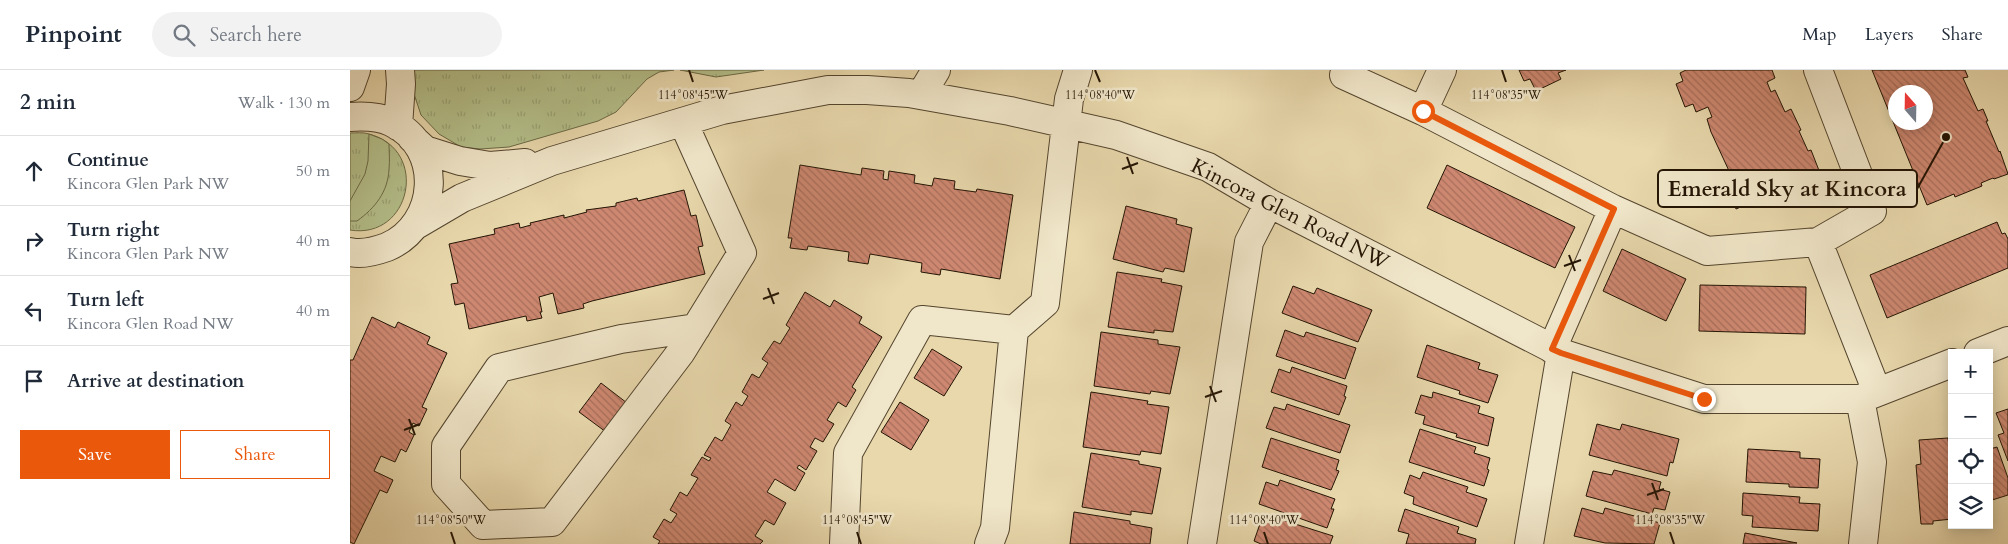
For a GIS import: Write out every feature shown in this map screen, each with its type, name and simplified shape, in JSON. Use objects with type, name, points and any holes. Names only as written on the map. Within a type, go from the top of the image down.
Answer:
[{"type":"street","points":[[350,87],[356,70]]},
{"type":"street","points":[[350,272],[377,251],[399,242],[416,225],[427,204],[430,180],[424,156],[404,131],[400,70]]},
{"type":"street","points":[[921,95],[936,70]]},
{"type":"street","points":[[989,544],[996,528],[1014,330],[1045,303],[1067,124],[1068,99],[1078,70]]},
{"type":"street","points":[[1423,111],[1442,70]]},
{"type":"street","points":[[1344,75],[1423,111],[1614,209],[1707,251],[1818,242],[1872,211],[1818,70]]},
{"type":"street","name":"Kincora Glen Road NW","points":[[416,225],[466,196],[552,161],[722,110],[828,90],[866,90],[921,95],[1010,111],[1116,134],[1208,167],[1269,204],[1557,351],[1704,399],[1869,396],[1948,365]]},
{"type":"street","name":"Kincora Glen Road NW","points":[[350,116],[369,116],[392,122],[425,150],[460,161],[490,166],[552,161]]},
{"type":"street","points":[[683,122],[742,253],[696,328],[681,352],[552,522],[483,525],[446,484],[446,446],[499,368],[621,339],[696,328]]},
{"type":"street","points":[[1202,544],[1249,242],[1269,204]]},
{"type":"street","points":[[1529,544],[1557,351],[1614,209]]},
{"type":"street","points":[[1818,242],[1869,396],[1872,462],[1863,544]]},
{"type":"street","points":[[350,252],[377,251]]},
{"type":"street","points":[[844,544],[848,453],[922,320],[1014,330]]},
{"type":"street","points":[[1988,349],[2008,341]]},
{"type":"green space","points":[[412,70],[674,70],[659,72],[647,79],[616,112],[598,121],[509,147],[480,149],[461,147],[439,134],[421,115],[413,91]]},
{"type":"green space","points":[[680,70],[764,70],[716,77]]},
{"type":"green space","points":[[350,133],[367,133],[388,143],[400,157],[406,174],[405,192],[399,208],[387,221],[371,229],[350,230]]},
{"type":"green space","points":[[369,134],[389,144],[388,177],[383,192],[375,205],[357,221],[350,221],[350,201],[365,174],[368,161]]},
{"type":"building","points":[[1519,70],[1566,70],[1558,73],[1561,79],[1536,91],[1530,79],[1524,81]]},
{"type":"building","points":[[1686,70],[1772,70],[1775,78],[1767,82],[1771,92],[1775,90],[1785,112],[1791,109],[1808,151],[1811,150],[1820,173],[1805,179],[1804,177],[1791,183],[1792,185],[1736,209],[1725,175],[1730,173],[1707,119],[1712,117],[1708,107],[1696,112],[1693,104],[1685,107],[1676,84],[1683,81],[1680,73]]},
{"type":"building","points":[[1872,70],[1965,70],[1968,77],[1963,78],[1978,111],[1983,109],[1988,121],[1986,121],[2008,174],[1981,183],[1982,186],[1955,197],[1954,194],[1927,205],[1896,130],[1933,130],[1933,85],[1888,85],[1888,109]]},
{"type":"building","points":[[800,165],[861,175],[862,168],[884,171],[883,179],[888,180],[889,171],[915,175],[914,183],[932,186],[934,178],[955,181],[954,189],[976,192],[977,189],[1013,195],[1000,279],[941,269],[940,275],[921,272],[922,263],[870,254],[868,264],[848,261],[849,252],[808,246],[807,250],[790,248],[792,238],[788,238]]},
{"type":"building","points":[[1447,165],[1575,227],[1555,268],[1427,208]]},
{"type":"building","points":[[684,190],[691,216],[696,215],[703,246],[698,247],[705,274],[592,301],[583,304],[584,308],[558,314],[553,293],[539,297],[542,318],[527,321],[526,316],[469,329],[464,303],[455,305],[451,284],[458,283],[449,244],[495,234],[494,229],[519,223],[520,228],[531,225],[530,223],[564,215],[564,218],[587,212],[586,210],[616,206],[616,203],[637,198],[638,201]]},
{"type":"building","points":[[1126,206],[1177,219],[1176,224],[1192,228],[1184,272],[1165,268],[1163,272],[1113,259]]},
{"type":"building","points":[[1997,222],[2002,234],[2005,233],[2008,239],[2008,268],[1887,318],[1870,275]]},
{"type":"building","points":[[1622,249],[1686,279],[1666,321],[1603,291]]},
{"type":"building","points":[[1117,272],[1162,279],[1161,282],[1182,286],[1173,332],[1154,330],[1154,333],[1108,327]]},
{"type":"building","points":[[1700,285],[1806,287],[1805,334],[1699,331]]},
{"type":"building","points":[[1293,286],[1314,294],[1317,288],[1372,310],[1358,342],[1282,313]]},
{"type":"building","points":[[805,292],[830,307],[834,300],[862,317],[859,323],[882,337],[852,387],[856,390],[846,407],[838,402],[827,420],[834,424],[823,442],[815,438],[810,447],[817,451],[806,470],[799,465],[797,468],[805,473],[795,491],[775,479],[767,492],[786,503],[774,525],[765,520],[755,536],[763,541],[760,544],[658,544],[660,541],[653,537],[664,519],[671,523],[677,514],[670,510],[680,492],[687,496],[698,478],[691,475],[702,457],[709,461],[711,458],[704,455],[715,437],[722,441],[731,425],[725,421],[736,402],[742,406],[748,396],[742,392],[752,374],[759,378],[768,363],[762,359],[774,341],[780,344],[790,328],[786,325]]},
{"type":"building","points":[[372,317],[395,328],[398,322],[430,337],[427,344],[447,353],[422,407],[427,409],[419,426],[413,423],[409,432],[414,435],[406,452],[401,449],[395,462],[381,456],[374,471],[393,480],[387,493],[380,490],[354,544],[350,542],[350,360],[353,360]]},
{"type":"building","points":[[1285,330],[1304,337],[1306,332],[1356,348],[1345,379],[1276,356]]},
{"type":"building","points":[[1101,332],[1158,340],[1158,344],[1180,347],[1170,394],[1151,391],[1150,394],[1094,386]]},
{"type":"building","points":[[1427,345],[1480,363],[1478,369],[1498,375],[1488,403],[1459,394],[1460,391],[1417,377]]},
{"type":"building","points":[[932,349],[962,367],[944,396],[914,378]]},
{"type":"building","points":[[1292,367],[1347,386],[1344,396],[1346,397],[1339,415],[1271,392],[1279,369],[1290,373]]},
{"type":"building","points":[[601,383],[627,403],[606,432],[579,412]]},
{"type":"building","points":[[1091,392],[1148,401],[1147,404],[1169,407],[1161,454],[1141,451],[1140,455],[1083,447]]},
{"type":"building","points":[[1433,392],[1480,406],[1478,413],[1494,418],[1488,446],[1456,437],[1457,434],[1423,424],[1425,416],[1415,413],[1421,395],[1432,398]]},
{"type":"building","points":[[900,402],[929,420],[911,450],[881,432]]},
{"type":"building","points":[[1287,404],[1350,425],[1340,453],[1266,428],[1274,407],[1285,410]]},
{"type":"building","points":[[2008,409],[2008,461],[1998,435],[2004,433],[1996,413]]},
{"type":"building","points":[[1597,424],[1620,430],[1622,424],[1679,439],[1673,463],[1670,462],[1667,476],[1589,455]]},
{"type":"building","points":[[1420,429],[1476,447],[1474,453],[1490,458],[1487,469],[1489,470],[1484,486],[1409,462]]},
{"type":"building","points":[[1271,438],[1339,460],[1336,470],[1339,471],[1331,490],[1262,467]]},
{"type":"building","points":[[1948,438],[1948,519],[1933,521],[1933,524],[1921,524],[1916,465],[1921,464],[1919,440]]},
{"type":"building","points":[[1997,447],[2008,478],[2008,495],[1993,500],[1993,448]]},
{"type":"building","points":[[1748,449],[1800,452],[1800,458],[1820,459],[1818,488],[1789,487],[1789,484],[1746,482]]},
{"type":"building","points":[[1091,453],[1139,461],[1139,464],[1161,468],[1152,514],[1131,511],[1131,515],[1082,507]]},
{"type":"building","points":[[1614,470],[1661,482],[1659,489],[1670,492],[1665,510],[1654,508],[1652,514],[1586,496],[1593,471],[1612,475]]},
{"type":"building","points":[[1423,472],[1468,487],[1466,492],[1487,499],[1477,527],[1413,504],[1414,497],[1404,493],[1410,475],[1420,479]]},
{"type":"building","points":[[1280,480],[1335,499],[1331,509],[1334,509],[1327,528],[1259,504],[1266,482],[1278,486]]},
{"type":"building","points":[[1743,493],[1800,497],[1799,503],[1820,504],[1818,531],[1752,527],[1753,516],[1742,515]]},
{"type":"building","points":[[1582,508],[1603,514],[1605,508],[1660,523],[1654,544],[1605,543],[1574,536]]},
{"type":"building","points":[[1405,509],[1459,527],[1457,533],[1476,539],[1475,544],[1406,544],[1409,534],[1398,531]]},
{"type":"building","points":[[1074,512],[1130,521],[1130,524],[1152,528],[1150,544],[1070,544]]},
{"type":"building","points":[[1270,516],[1333,536],[1330,544],[1261,544],[1254,541],[1262,518],[1268,521]]},
{"type":"building","points":[[1745,533],[1797,543],[1743,544]]},
{"type":"place","name":"Emerald Sky at Kincora","points":[[1946,137]]},
{"type":"route","points":[[1423,111],[1614,209],[1552,349],[1704,399]]}]
